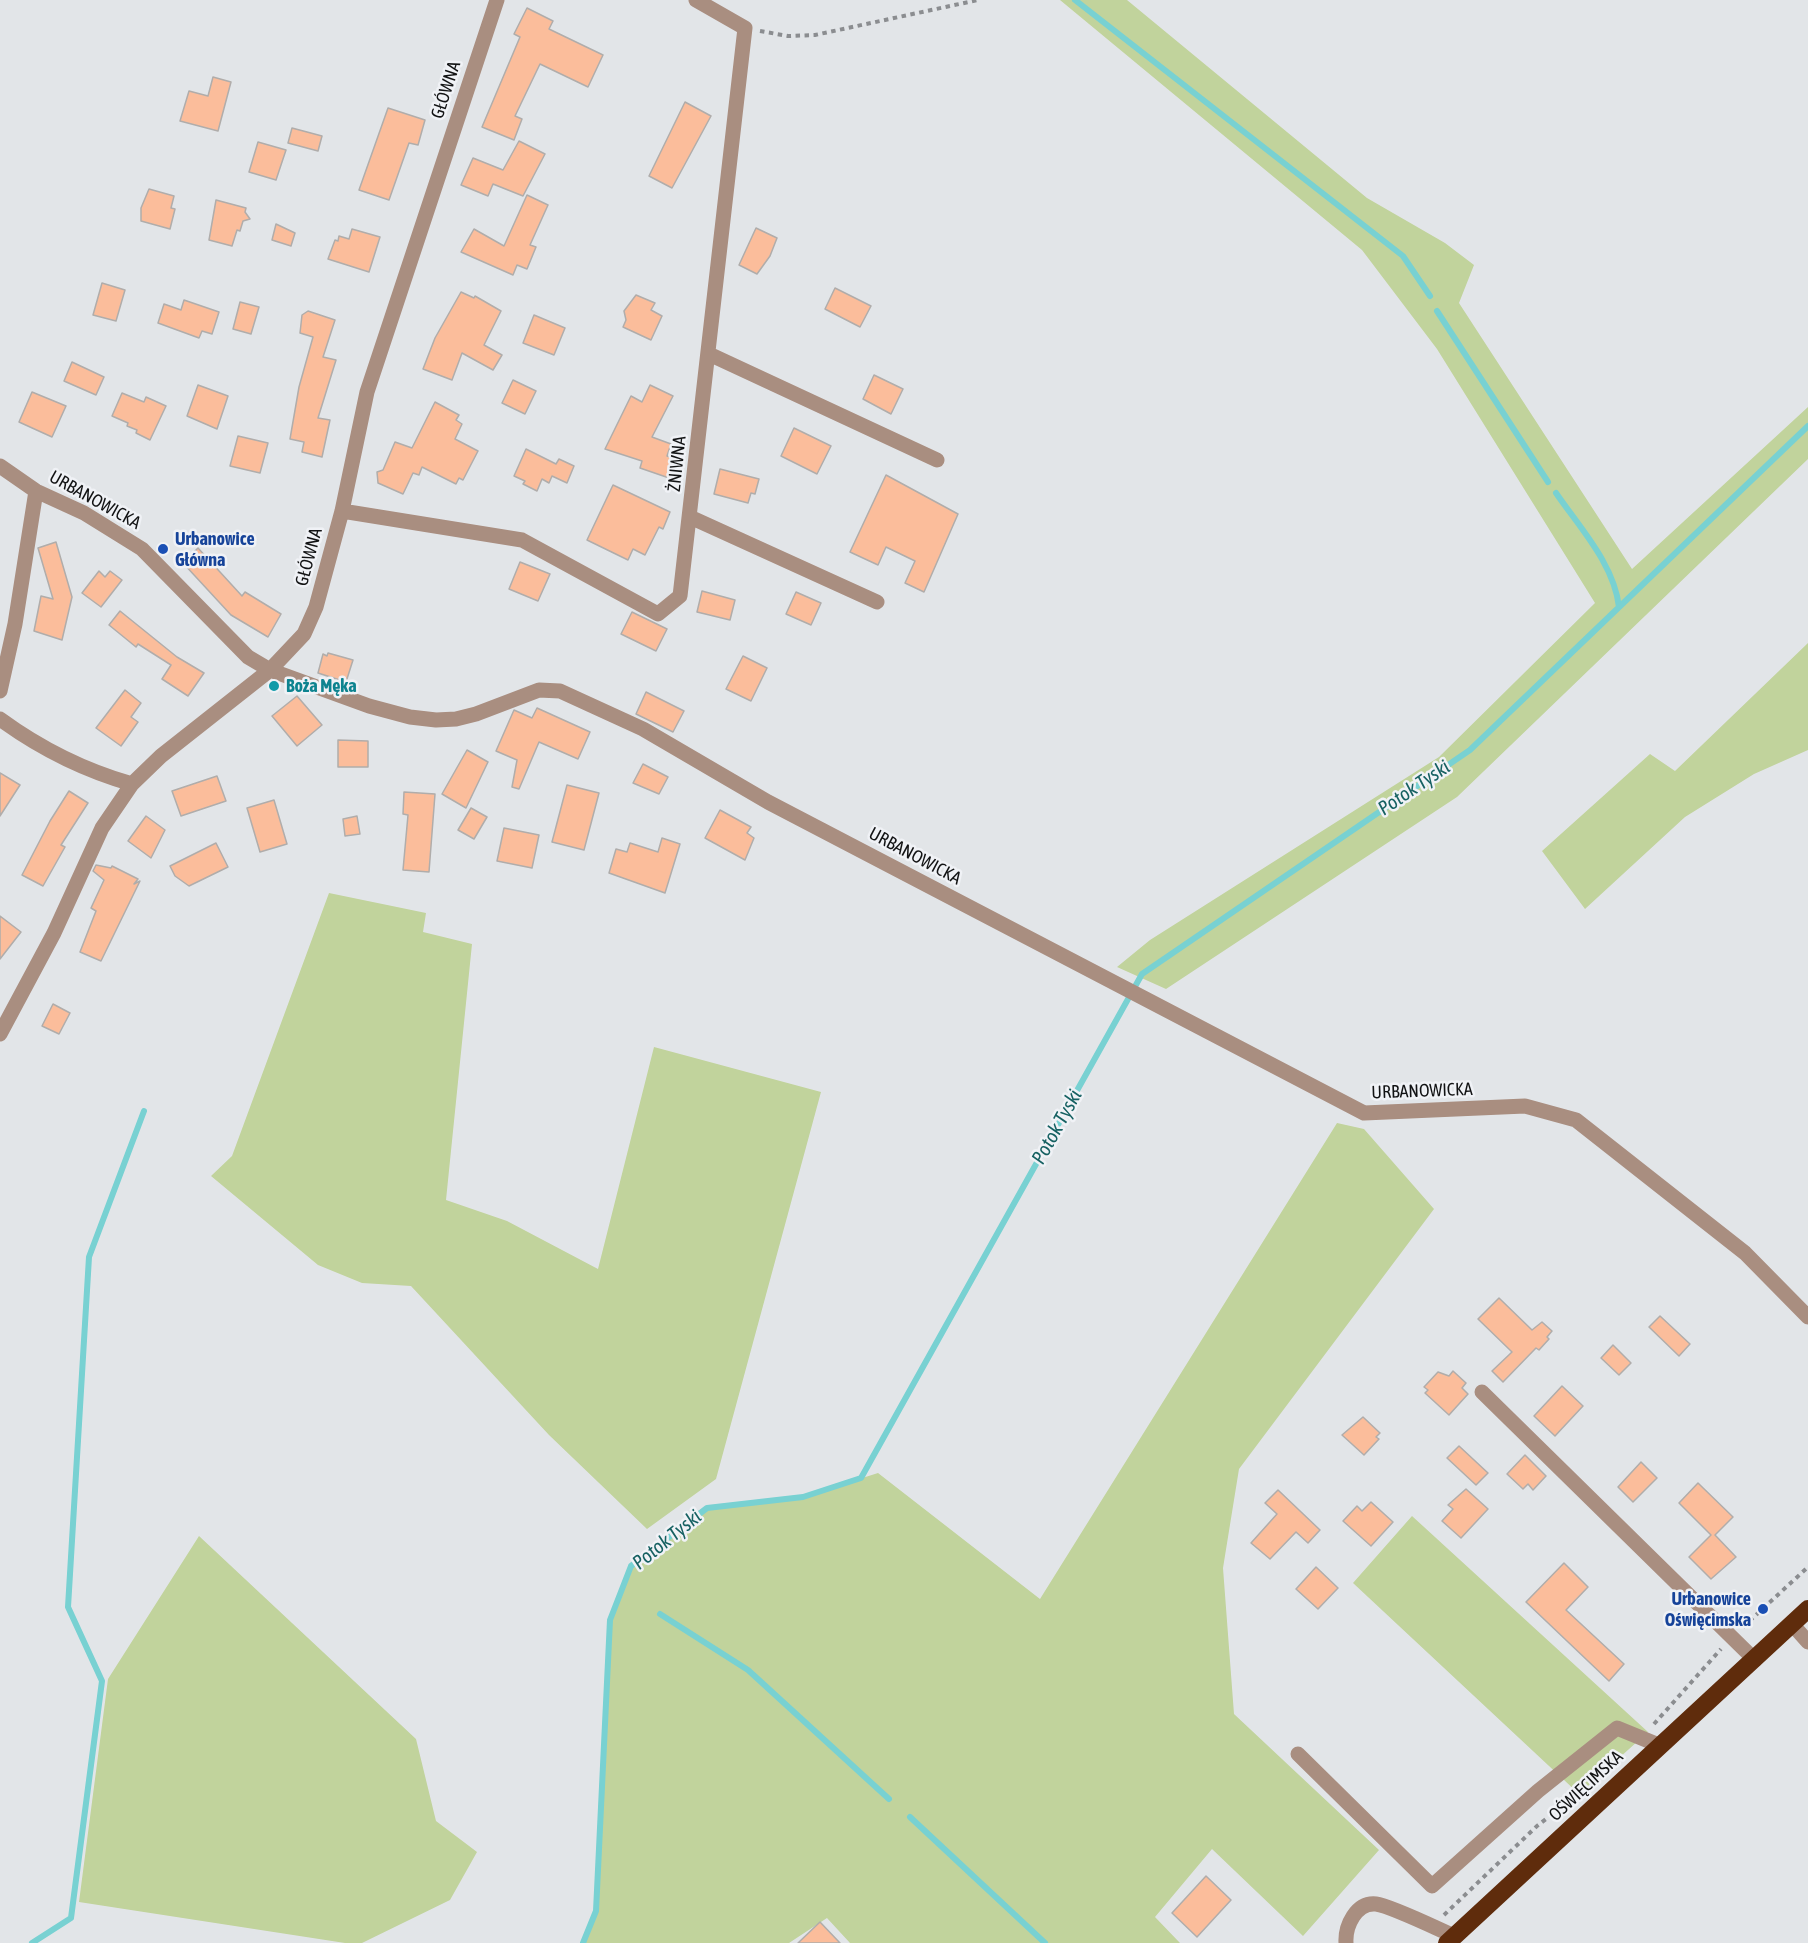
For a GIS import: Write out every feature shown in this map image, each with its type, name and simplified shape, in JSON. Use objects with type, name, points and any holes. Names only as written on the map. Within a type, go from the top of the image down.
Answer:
[{"type":"highway","name":"OŚWIĘCIMSKA","points":[[1451,1940],[1808,1609]]},
{"type":"street","name":"GŁÓWNA","points":[[0,1034],[54,933],[102,828],[132,784],[161,756],[270,670],[304,634],[312,618],[342,511],[367,392],[497,0]]},
{"type":"street","points":[[696,0],[745,28]]},
{"type":"street","name":"ŻNIWNA","points":[[342,511],[522,540],[658,614],[680,596],[745,28]]},
{"type":"street","points":[[709,354],[937,460]]},
{"type":"street","name":"URBANOWICKA","points":[[0,466],[36,490],[84,513],[141,549],[248,657],[270,670],[369,706],[410,717],[436,720],[456,719],[476,714],[540,690],[550,688],[560,691],[643,729],[768,802],[1364,1113],[1525,1106],[1576,1120],[1745,1252],[1808,1317]]},
{"type":"street","points":[[0,691],[15,624],[36,490]]},
{"type":"street","points":[[690,517],[878,602]]},
{"type":"street","points":[[0,719],[60,757],[91,772],[132,784]]},
{"type":"street","points":[[1482,1392],[1755,1659]]},
{"type":"street","points":[[1792,1624],[1808,1642]]},
{"type":"street","points":[[1298,1754],[1432,1886],[1538,1791],[1617,1728],[1661,1746]]},
{"type":"street","points":[[1346,1943],[1351,1917],[1361,1908],[1376,1904],[1432,1927],[1451,1940]]},
{"type":"path","points":[[745,28],[770,34],[815,35],[978,0]]},
{"type":"path","points":[[1641,1738],[1732,1637],[1808,1567]]},
{"type":"path","points":[[1432,1927],[1537,1826],[1583,1790]]},
{"type":"green space","points":[[1060,0],[1127,0],[1367,198],[1445,243],[1474,265],[1459,303],[1632,569],[1808,407],[1808,459],[1457,797],[1166,989],[1117,967],[1150,940],[1439,757],[1595,603],[1437,349],[1362,250]]},
{"type":"green space","points":[[1808,643],[1808,750],[1754,774],[1685,817],[1585,909],[1542,851],[1650,754],[1675,771]]},
{"type":"green space","points":[[329,893],[426,913],[423,932],[472,944],[446,1200],[507,1221],[598,1269],[654,1047],[821,1092],[716,1479],[647,1529],[549,1435],[411,1286],[362,1283],[318,1265],[211,1176],[232,1156]]},
{"type":"green space","points":[[1337,1123],[1364,1129],[1434,1209],[1239,1469],[1223,1568],[1234,1714],[1379,1850],[1303,1936],[1212,1849],[1155,1917],[1180,1943],[850,1943],[827,1918],[789,1943],[583,1943],[596,1911],[610,1620],[631,1566],[707,1508],[803,1497],[878,1473],[1040,1599]]},
{"type":"green space","points":[[1412,1516],[1648,1732],[1579,1794],[1353,1583]]},
{"type":"green space","points":[[199,1536],[416,1739],[436,1821],[477,1852],[450,1900],[362,1943],[345,1943],[79,1902],[108,1679]]},
{"type":"building","points":[[527,8],[553,21],[549,29],[603,55],[588,87],[540,64],[515,116],[522,119],[514,140],[482,127],[520,37],[514,34]]},
{"type":"building","points":[[213,77],[231,82],[218,131],[180,121],[189,91],[208,96]]},
{"type":"building","points":[[685,102],[711,116],[672,188],[649,176]]},
{"type":"building","points":[[388,108],[425,120],[418,145],[409,143],[389,200],[359,190]]},
{"type":"building","points":[[292,128],[322,136],[318,151],[288,143]]},
{"type":"building","points":[[519,141],[545,154],[523,196],[493,184],[488,196],[461,185],[473,158],[503,170]]},
{"type":"building","points":[[258,142],[286,150],[276,180],[249,172]]},
{"type":"building","points":[[149,189],[174,196],[171,208],[175,209],[170,229],[141,221],[141,208]]},
{"type":"building","points":[[527,195],[548,205],[530,245],[536,247],[527,269],[517,265],[513,275],[461,252],[474,229],[504,246]]},
{"type":"building","points":[[216,200],[246,208],[245,212],[250,219],[243,221],[240,231],[237,230],[232,246],[209,240]]},
{"type":"building","points":[[276,224],[295,233],[291,246],[272,240]]},
{"type":"building","points":[[756,228],[777,238],[770,256],[757,274],[739,265]]},
{"type":"building","points":[[352,229],[380,237],[369,272],[328,259],[335,240],[338,241],[339,236],[349,239]]},
{"type":"building","points":[[102,283],[125,290],[116,321],[93,315]]},
{"type":"building","points":[[835,288],[871,306],[860,327],[825,309]]},
{"type":"building","points":[[461,292],[474,298],[475,296],[501,311],[484,345],[502,355],[493,370],[462,353],[452,380],[423,369],[435,338]]},
{"type":"building","points":[[636,295],[655,303],[651,310],[662,316],[651,340],[623,327],[626,320],[624,311]]},
{"type":"building","points":[[184,300],[219,312],[212,334],[202,331],[199,338],[158,323],[164,304],[181,310]]},
{"type":"building","points":[[240,302],[259,307],[251,334],[233,329]]},
{"type":"building","points":[[308,311],[335,320],[323,357],[336,360],[318,418],[330,420],[322,457],[302,452],[304,442],[290,439],[299,387],[313,337],[300,333],[302,315]]},
{"type":"building","points":[[534,315],[565,328],[554,355],[523,343]]},
{"type":"building","points":[[72,362],[104,377],[96,395],[64,381]]},
{"type":"building","points":[[874,375],[903,389],[891,414],[863,399]]},
{"type":"building","points":[[513,380],[536,391],[525,414],[502,403]]},
{"type":"building","points":[[198,385],[228,396],[217,429],[187,416]]},
{"type":"building","points":[[650,385],[673,396],[652,437],[671,444],[667,456],[678,460],[672,479],[640,468],[642,461],[605,449],[631,396],[642,402]]},
{"type":"building","points":[[32,392],[66,406],[52,437],[19,422]]},
{"type":"building","points":[[122,393],[144,402],[146,397],[166,406],[150,440],[136,433],[137,430],[127,426],[128,423],[112,416]]},
{"type":"building","points":[[435,402],[459,415],[456,420],[462,424],[455,439],[478,451],[463,480],[459,478],[456,484],[422,467],[419,475],[413,473],[403,494],[378,483],[377,472],[383,470],[395,442],[412,448]]},
{"type":"building","points":[[794,428],[831,446],[817,474],[781,456]]},
{"type":"building","points":[[238,436],[268,443],[260,473],[230,466]]},
{"type":"building","points":[[526,449],[556,464],[559,459],[574,466],[567,483],[552,476],[549,483],[542,479],[537,491],[523,484],[525,481],[514,476]]},
{"type":"building","points":[[720,469],[759,479],[755,494],[751,493],[748,503],[714,494]]},
{"type":"building","points":[[886,475],[958,514],[924,592],[905,583],[915,561],[886,547],[878,565],[850,552]]},
{"type":"building","points":[[613,485],[670,512],[663,529],[659,527],[645,555],[633,549],[628,560],[587,540]]},
{"type":"building","points":[[56,542],[72,597],[62,640],[34,631],[41,596],[53,599],[38,548]]},
{"type":"building","points":[[198,548],[242,596],[245,592],[281,614],[268,637],[231,615],[183,563]]},
{"type":"building","points":[[520,562],[550,574],[538,601],[509,589]]},
{"type":"building","points":[[99,571],[105,577],[110,571],[122,580],[101,607],[82,593]]},
{"type":"building","points":[[702,591],[735,600],[730,620],[697,612]]},
{"type":"building","points":[[796,592],[821,603],[811,625],[786,614]]},
{"type":"building","points":[[120,611],[177,657],[204,673],[188,696],[162,679],[171,665],[138,644],[136,647],[109,625]]},
{"type":"building","points":[[632,612],[667,629],[656,651],[621,634]]},
{"type":"building","points":[[328,653],[353,660],[346,682],[318,673],[323,654],[327,656]]},
{"type":"building","points":[[743,656],[767,668],[751,701],[726,689]]},
{"type":"building","points":[[125,690],[141,703],[131,717],[138,722],[121,746],[96,728]]},
{"type":"building","points":[[646,692],[684,711],[673,732],[636,714]]},
{"type":"building","points":[[297,696],[322,725],[297,746],[272,716]]},
{"type":"building","points":[[537,708],[590,732],[578,759],[539,742],[519,789],[512,787],[517,760],[496,751],[514,710],[532,718]]},
{"type":"building","points":[[338,740],[368,741],[368,767],[338,767]]},
{"type":"building","points":[[467,750],[488,762],[466,808],[442,794]]},
{"type":"building","points":[[643,764],[668,777],[659,794],[633,783]]},
{"type":"building","points":[[0,773],[20,785],[0,816]]},
{"type":"building","points":[[217,776],[226,801],[181,816],[172,791]]},
{"type":"building","points":[[567,785],[599,793],[584,850],[552,842]]},
{"type":"building","points":[[69,791],[88,803],[61,845],[65,847],[43,886],[22,875],[50,821]]},
{"type":"building","points":[[404,792],[435,794],[429,872],[403,870],[408,815],[403,814]]},
{"type":"building","points":[[274,800],[287,844],[260,852],[247,808]]},
{"type":"building","points":[[471,808],[487,817],[474,839],[458,830]]},
{"type":"building","points":[[720,810],[751,827],[747,833],[754,838],[745,860],[705,838]]},
{"type":"building","points":[[146,816],[165,830],[151,858],[128,841]]},
{"type":"building","points":[[357,816],[360,834],[345,836],[343,819]]},
{"type":"building","points":[[504,828],[539,835],[532,868],[497,861]]},
{"type":"building","points":[[662,838],[680,844],[665,893],[609,873],[616,849],[627,852],[630,843],[658,852]]},
{"type":"building","points":[[216,843],[228,867],[189,886],[175,876],[170,866]]},
{"type":"building","points":[[96,865],[111,868],[112,866],[138,879],[134,884],[140,881],[101,961],[80,952],[96,911],[91,908],[104,880],[93,871]]},
{"type":"building","points":[[0,916],[21,932],[0,959]]},
{"type":"building","points":[[53,1004],[70,1013],[59,1034],[42,1026]]},
{"type":"building","points":[[1499,1298],[1532,1330],[1542,1322],[1552,1331],[1547,1337],[1549,1339],[1539,1350],[1536,1348],[1503,1382],[1492,1371],[1512,1352],[1478,1319]]},
{"type":"building","points":[[1660,1316],[1690,1344],[1679,1356],[1649,1327]]},
{"type":"building","points":[[1613,1345],[1631,1363],[1619,1375],[1601,1358]]},
{"type":"building","points":[[1453,1371],[1466,1383],[1462,1388],[1468,1394],[1449,1415],[1425,1393],[1428,1390],[1424,1387],[1438,1372],[1449,1376]]},
{"type":"building","points":[[1562,1386],[1583,1406],[1555,1436],[1534,1416]]},
{"type":"building","points":[[1363,1417],[1380,1433],[1376,1437],[1379,1439],[1364,1455],[1342,1435]]},
{"type":"building","points":[[1459,1446],[1488,1473],[1476,1485],[1447,1458]]},
{"type":"building","points":[[1525,1455],[1546,1476],[1533,1490],[1528,1484],[1523,1489],[1507,1474]]},
{"type":"building","points":[[1641,1462],[1657,1478],[1633,1502],[1618,1487]]},
{"type":"building","points":[[1698,1483],[1733,1517],[1715,1535],[1736,1557],[1711,1579],[1689,1557],[1711,1535],[1679,1503]]},
{"type":"building","points":[[1466,1489],[1488,1509],[1461,1538],[1442,1521],[1453,1509],[1448,1505]]},
{"type":"building","points":[[1278,1490],[1320,1530],[1308,1543],[1296,1532],[1270,1559],[1251,1543],[1277,1514],[1265,1503]]},
{"type":"building","points":[[1371,1502],[1393,1522],[1371,1546],[1343,1521],[1357,1506],[1362,1511]]},
{"type":"building","points":[[1564,1563],[1588,1587],[1566,1610],[1624,1664],[1609,1681],[1526,1602]]},
{"type":"building","points":[[1316,1567],[1338,1588],[1318,1609],[1296,1589]]},
{"type":"building","points":[[1206,1876],[1231,1900],[1197,1937],[1172,1913]]},
{"type":"building","points":[[820,1922],[840,1943],[798,1943]]},
{"type":"waterway","points":[[1075,0],[1403,256],[1430,296]]},
{"type":"waterway","points":[[1437,311],[1548,482]]},
{"type":"waterway","name":"Potok Tyski","points":[[583,1943],[596,1911],[610,1620],[631,1566],[707,1508],[803,1497],[861,1478],[1142,974],[1470,750],[1808,426]]},
{"type":"waterway","points":[[1556,493],[1603,561],[1616,591],[1619,607]]},
{"type":"waterway","points":[[32,1943],[71,1918],[102,1681],[68,1607],[89,1257],[144,1111]]},
{"type":"waterway","points":[[660,1614],[748,1670],[889,1799]]},
{"type":"waterway","points":[[910,1817],[1045,1943]]},
{"type":"place","name":"Urbanowice Główna","points":[[163,549]]},
{"type":"place","name":"Boża Męka","points":[[274,686]]},
{"type":"place","name":"Urbanowice Oświęcimska","points":[[1763,1609]]}]
